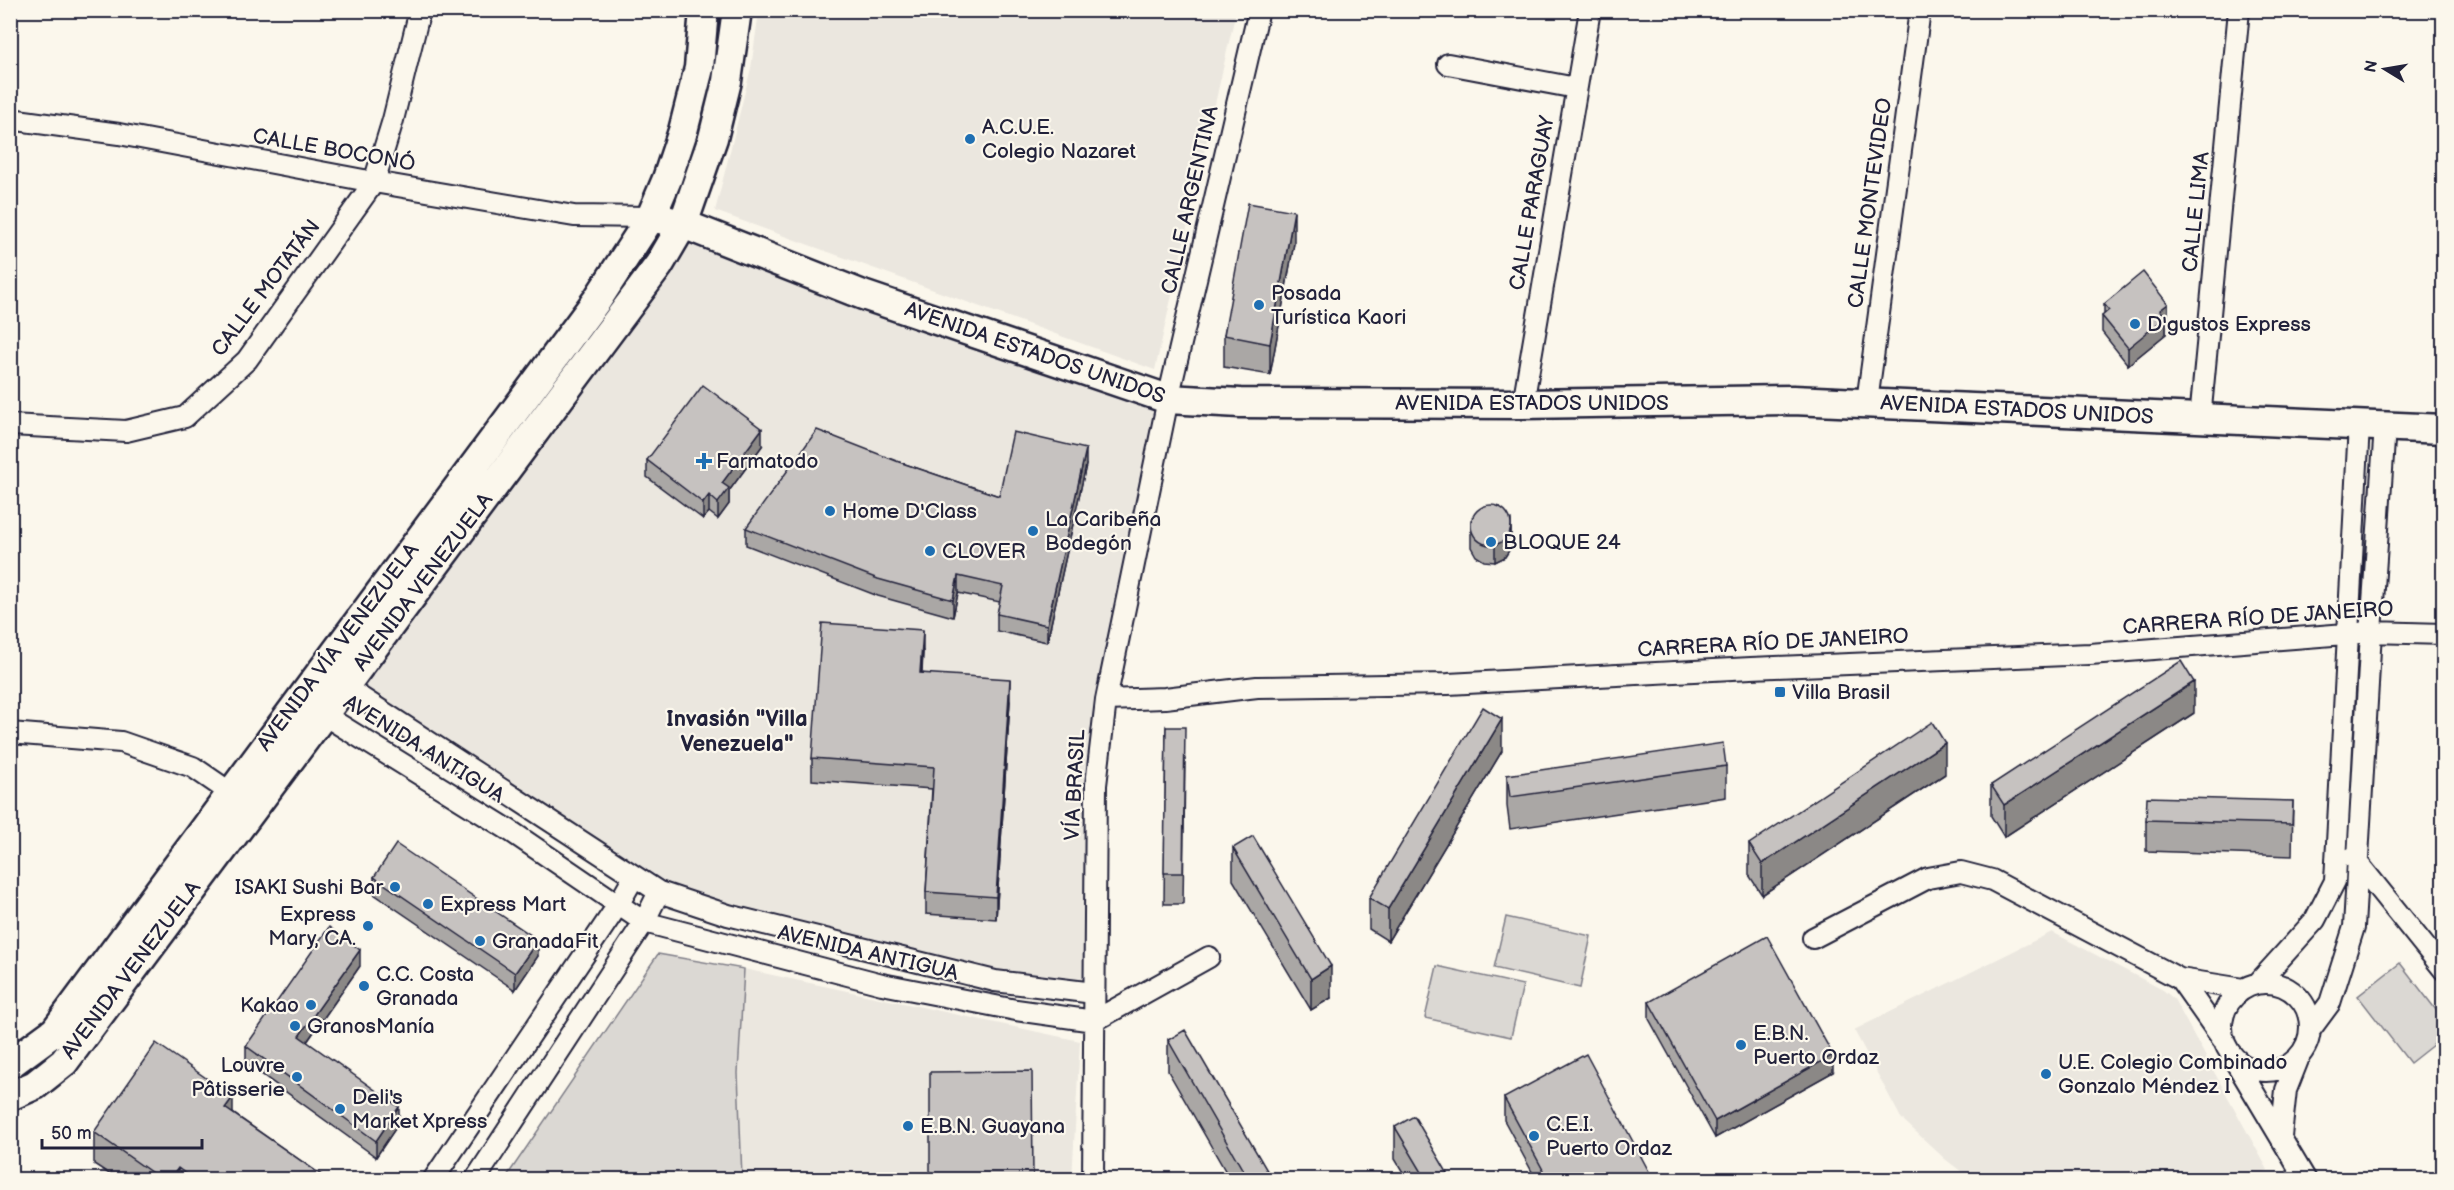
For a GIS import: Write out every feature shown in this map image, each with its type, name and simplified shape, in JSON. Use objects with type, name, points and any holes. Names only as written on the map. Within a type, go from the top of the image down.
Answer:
[{"type":"street","name":"CALLE MOTATÁN","points":[[10,425],[126,431],[185,417],[247,360],[374,182],[393,120],[420,10]]},
{"type":"street","points":[[651,217],[683,131],[699,68],[704,10]]},
{"type":"street","name":"AVENIDA VENEZUELA","points":[[12,1086],[35,1085],[64,1062],[241,801],[324,715],[659,265],[693,202],[716,127],[727,81],[737,10]]},
{"type":"street","name":"CALLE ARGENTINA","points":[[1168,399],[1259,10]]},
{"type":"street","name":"CALLE PARAGUAY","points":[[1523,404],[1590,10]]},
{"type":"street","name":"CALLE MONTEVIDEO","points":[[1868,402],[1920,10]]},
{"type":"street","name":"CALLE LIMA","points":[[2200,419],[2240,10]]},
{"type":"street","points":[[1448,64],[1576,88]]},
{"type":"street","name":"CALLE BOCONÓ","points":[[10,119],[119,134],[374,182],[574,216],[651,217]]},
{"type":"street","name":"AVENIDA ESTADOS UNIDOS","points":[[651,217],[683,224],[862,295],[1168,399],[1252,403],[1523,404],[1792,400],[2444,429]]},
{"type":"street","name":"AVENIDA VÍA VENEZUELA","points":[[10,1064],[55,1031],[241,801],[313,683],[597,300],[651,217]]},
{"type":"street","name":"VÍA BRASIL","points":[[1093,1179],[1096,785],[1106,700],[1168,399]]},
{"type":"street","points":[[2310,1030],[2330,1003],[2354,927],[2371,632],[2372,426]]},
{"type":"street","points":[[2299,1057],[2286,1067],[2271,1072],[2255,1071],[2241,1064],[2226,1046],[2222,1025],[2225,1011],[2232,998],[2250,986],[2315,920],[2335,881],[2347,634],[2372,426]]},
{"type":"street","name":"CARRERA RÍO DE JANEIRO","points":[[1106,700],[1166,698],[1257,687],[1448,684],[1751,668],[2090,654],[2371,632],[2444,634]]},
{"type":"street","name":"AVENIDA ANTIGUA","points":[[1094,993],[995,981],[728,915],[659,892],[345,687],[313,683],[324,715],[509,830],[644,922],[882,984],[1016,1010],[1094,1022]]},
{"type":"street","points":[[10,733],[122,742],[193,767],[241,801]]},
{"type":"street","points":[[2337,846],[2358,860],[2444,970]]},
{"type":"street","points":[[1813,938],[1928,879],[1961,872],[1992,880],[2180,979],[2250,986],[2271,983],[2284,986],[2295,994],[2307,1011],[2310,1030],[2307,1045],[2299,1057],[2286,1090],[2281,1136]]},
{"type":"street","points":[[433,1179],[618,905],[634,877]]},
{"type":"street","points":[[475,1179],[644,922],[659,892]]},
{"type":"street","points":[[1094,1022],[1209,957]]},
{"type":"street","points":[[2180,979],[2226,1046],[2306,1179]]},
{"type":"shaded area","name":"A.C.U.E. Colegio Nazaret","points":[[759,11],[1236,11],[1155,370],[715,211],[751,68]]},
{"type":"shaded area","points":[[683,224],[1168,399],[1106,700],[1094,993],[995,981],[659,892],[345,687]]},
{"type":"shaded area","points":[[1506,917],[1591,936],[1580,988],[1494,968]]},
{"type":"shaded area","name":"U.E. Colegio Combinado Gonzalo Méndez I","points":[[2052,932],[2163,990],[2174,999],[2268,1170],[2250,1180],[1971,1179],[1945,1159],[1901,1118],[1854,1030]]},
{"type":"shaded area","points":[[658,954],[744,969],[738,1073],[742,1179],[505,1179]]},
{"type":"shaded area","points":[[2400,963],[2443,1019],[2443,1037],[2410,1063],[2358,996]]},
{"type":"shaded area","points":[[1437,966],[1523,985],[1511,1037],[1425,1018]]},
{"type":"shaded area","name":"E.B.N. Guayana","points":[[744,969],[1080,1041],[1072,1179],[742,1180],[738,1073]]},
{"type":"building","name":"Posada Turística Kaori","points":[[1248,203],[1294,211],[1270,344],[1224,335]]},
{"type":"building","name":"D'gustos Express","points":[[2143,272],[2168,304],[2160,310],[2166,317],[2128,348],[2102,316],[2109,310],[2104,304]]},
{"type":"building","name":"Farmatodo","points":[[703,385],[762,429],[722,483],[729,488],[718,503],[709,495],[703,503],[647,460]]},
{"type":"building","points":[[817,430],[899,462],[999,496],[1013,432],[1086,449],[1047,625],[997,614],[1003,586],[958,576],[953,600],[878,579],[746,528]]},
{"type":"building","points":[[1491,505],[1499,506],[1505,511],[1510,517],[1510,533],[1505,539],[1499,544],[1491,545],[1483,544],[1477,539],[1472,533],[1471,525],[1472,517],[1477,511],[1483,506]]},
{"type":"building","points":[[822,623],[923,630],[920,673],[1010,679],[996,897],[926,892],[934,767],[812,758]]},
{"type":"building","points":[[2181,661],[2194,682],[2004,805],[1991,785]]},
{"type":"building","points":[[1483,707],[1502,719],[1388,909],[1369,898]]},
{"type":"building","points":[[1932,722],[1945,743],[1762,864],[1749,844]]},
{"type":"building","points":[[1166,727],[1185,727],[1183,873],[1164,873]]},
{"type":"building","points":[[1723,743],[1726,766],[1510,797],[1507,775]]},
{"type":"building","points":[[2147,797],[2293,801],[2292,824],[2146,820]]},
{"type":"building","points":[[1253,836],[1331,966],[1311,979],[1233,848]]},
{"type":"building","points":[[396,844],[538,940],[515,973],[374,877]]},
{"type":"building","points":[[329,927],[360,950],[299,1036],[399,1107],[376,1141],[246,1046]]},
{"type":"building","name":"E.B.N. Puerto Ordaz","points":[[1767,936],[1833,1055],[1715,1121],[1649,1002]]},
{"type":"building","points":[[1185,1030],[1272,1179],[1248,1179],[1168,1040]]},
{"type":"building","points":[[156,1043],[233,1097],[225,1108],[327,1179],[193,1179],[178,1168],[170,1179],[161,1179],[94,1132]]},
{"type":"building","points":[[1586,1054],[1653,1179],[1548,1179],[1504,1098]]},
{"type":"building","points":[[1032,1071],[1033,1179],[930,1179],[930,1072]]},
{"type":"building","points":[[1414,1116],[1451,1179],[1426,1179],[1395,1127]]},
{"type":"place","name":"A.C.U.E. Colegio Nazaret","points":[[970,139]]},
{"type":"place","name":"Posada Turística Kaori","points":[[1259,305]]},
{"type":"place","name":"D'gustos Express","points":[[2135,324]]},
{"type":"place","name":"Farmatodo","points":[[704,461]]},
{"type":"place","name":"Home D'Class","points":[[830,511]]},
{"type":"place","name":"La Caribeña Bodegón","points":[[1033,531]]},
{"type":"place","name":"BLOQUE 24","points":[[1491,542]]},
{"type":"place","name":"CLOVER","points":[[930,551]]},
{"type":"place","name":"Villa Brasil","points":[[1780,692]]},
{"type":"place","name":"ISAKI Sushi Bar","points":[[395,887]]},
{"type":"place","name":"Express Mart","points":[[428,904]]},
{"type":"place","name":"Express Mary, CA.","points":[[368,926]]},
{"type":"place","name":"GranadaFit","points":[[480,941]]},
{"type":"place","name":"C.C. Costa Granada","points":[[364,986]]},
{"type":"place","name":"Kakao","points":[[311,1005]]},
{"type":"place","name":"GranosManía","points":[[295,1026]]},
{"type":"place","name":"E.B.N. Puerto Ordaz","points":[[1741,1045]]},
{"type":"place","name":"U.E. Colegio Combinado Gonzalo Méndez I","points":[[2046,1074]]},
{"type":"place","name":"Louvre Pâtisserie","points":[[297,1077]]},
{"type":"place","name":"Deli's Market Xpress","points":[[340,1109]]},
{"type":"place","name":"E.B.N. Guayana","points":[[908,1126]]},
{"type":"place","name":"C.E.I. Puerto Ordaz","points":[[1534,1136]]},
{"type":"district","name":"Invasión \"Villa Venezuela\"","points":[[737,732]]}]
